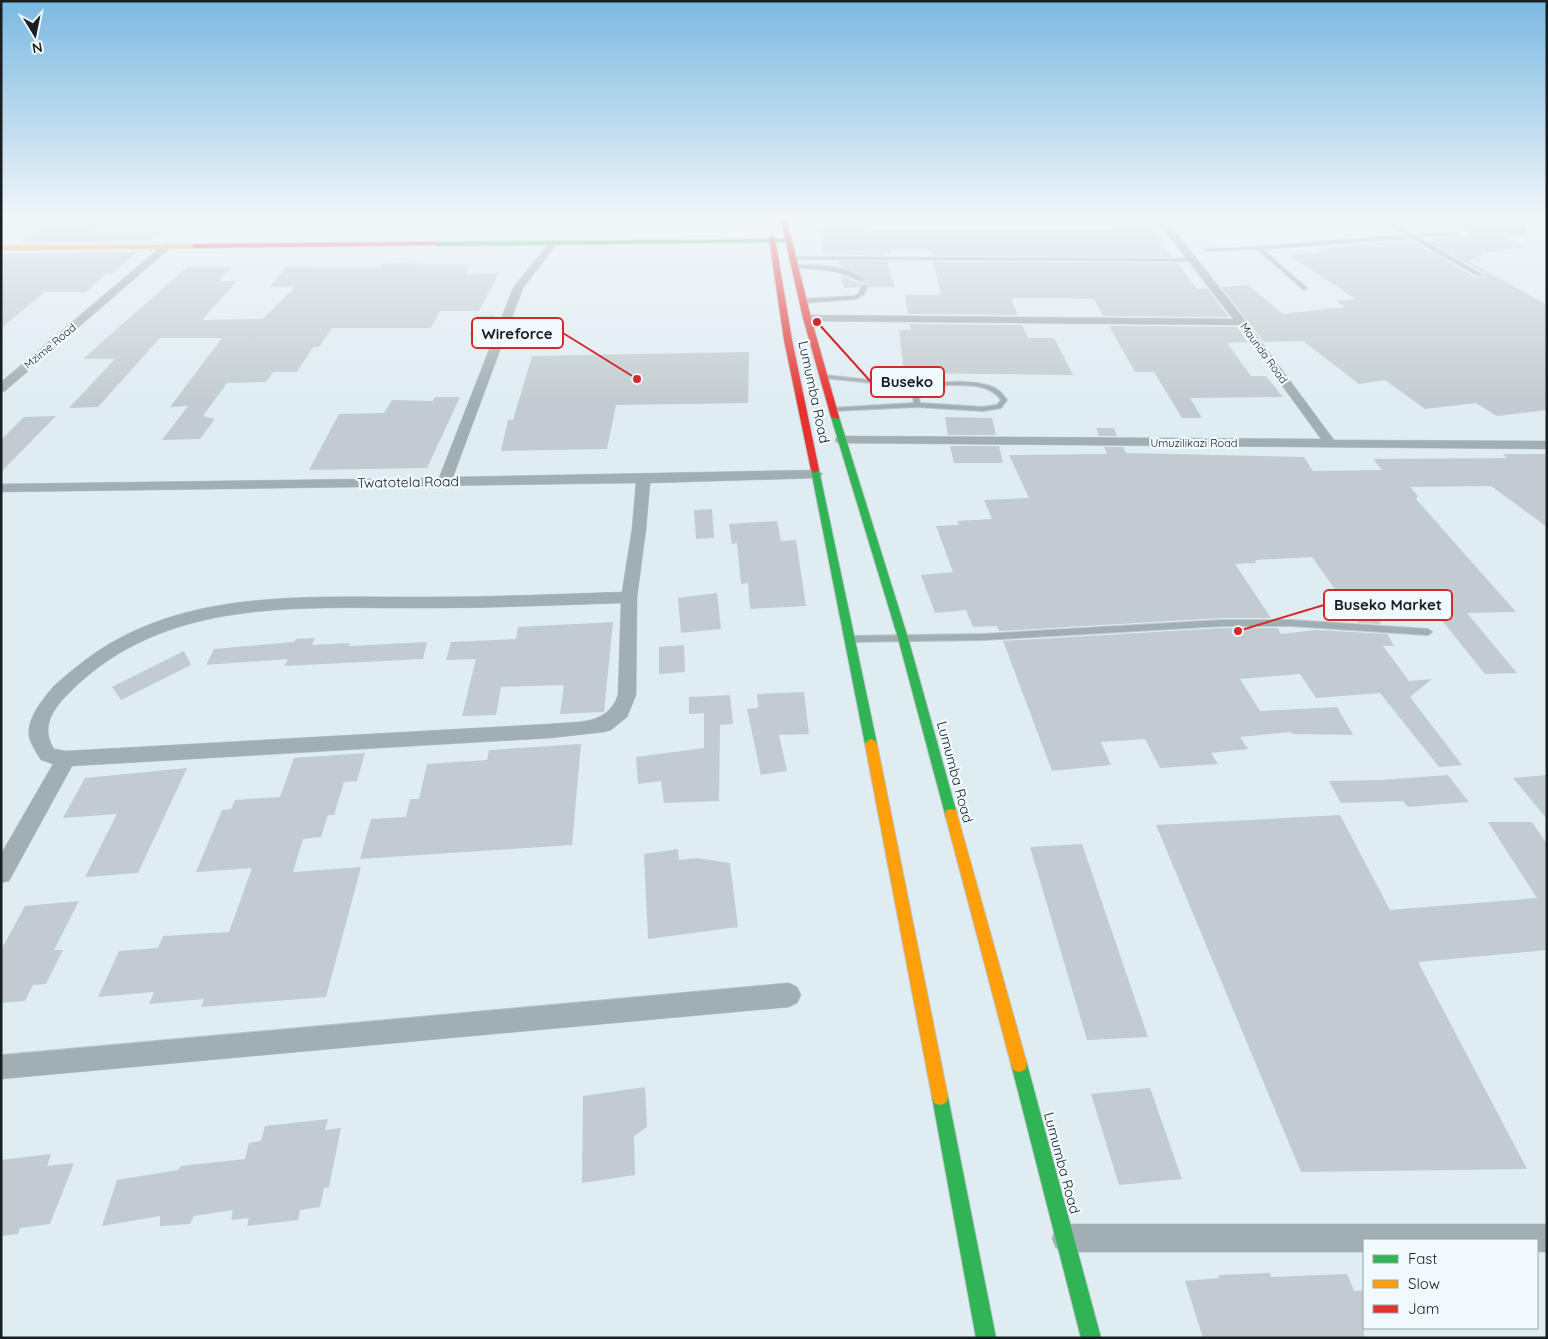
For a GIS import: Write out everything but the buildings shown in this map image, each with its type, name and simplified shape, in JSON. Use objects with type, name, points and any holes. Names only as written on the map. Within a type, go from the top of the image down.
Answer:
[{"type":"main road","name":"Lumumba Road","points":[[778,279],[788,340],[851,639],[906,916],[986,1338]]},
{"type":"main road","name":"Lumumba Road","points":[[797,279],[842,440],[903,638],[1066,1238],[1091,1338]]},
{"type":"street","name":"Mzime Road","points":[[1,388],[128,279]]},
{"type":"street","points":[[444,482],[461,442],[518,288],[525,279]]},
{"type":"street","name":"Maunda Road","points":[[1209,279],[1331,444]]},
{"type":"street","points":[[807,318],[1241,322]]},
{"type":"street","name":"Umuzilikazi Road","points":[[842,440],[1547,445]]},
{"type":"street","name":"Twatotela Road","points":[[1,488],[643,479],[816,474]]},
{"type":"street","points":[[629,598],[258,604],[218,610],[179,620],[147,632],[98,658],[81,670],[58,693],[45,713],[38,731],[40,740],[48,756],[66,759],[550,731],[604,725],[621,712],[627,694],[629,598],[639,529],[643,479]]},
{"type":"street","points":[[1,874],[66,759]]},
{"type":"street","points":[[1,1067],[789,995]]},
{"type":"street","points":[[1066,1238],[1547,1238]]},
{"type":"lane","points":[[1294,279],[1304,288]]},
{"type":"lane","points":[[803,302],[856,297],[862,293],[864,287]]},
{"type":"lane","points":[[825,377],[914,385],[968,383],[991,386],[1002,394],[1004,400],[999,407],[983,409],[917,405],[834,409]]},
{"type":"lane","points":[[914,385],[917,405]]},
{"type":"lane","points":[[851,639],[983,637],[1223,623],[1300,624],[1428,632]]},
{"type":"traffic: fast","points":[[835,417],[903,638],[951,814]]},
{"type":"traffic: fast","points":[[815,470],[871,744]]},
{"type":"traffic: fast","points":[[1019,1064],[1091,1338]]},
{"type":"traffic: fast","points":[[940,1097],[986,1338]]},
{"type":"traffic: slow","points":[[871,744],[940,1097]]},
{"type":"traffic: slow","points":[[951,814],[1019,1064]]},
{"type":"traffic: jam","points":[[779,279],[788,340],[815,470]]},
{"type":"traffic: jam","points":[[798,279],[835,417]]},
{"type":"place","name":"Buseko","points":[[817,322]]},
{"type":"place","name":"Wireforce","points":[[637,379]]},
{"type":"place","name":"Buseko Market","points":[[1238,631]]}]
